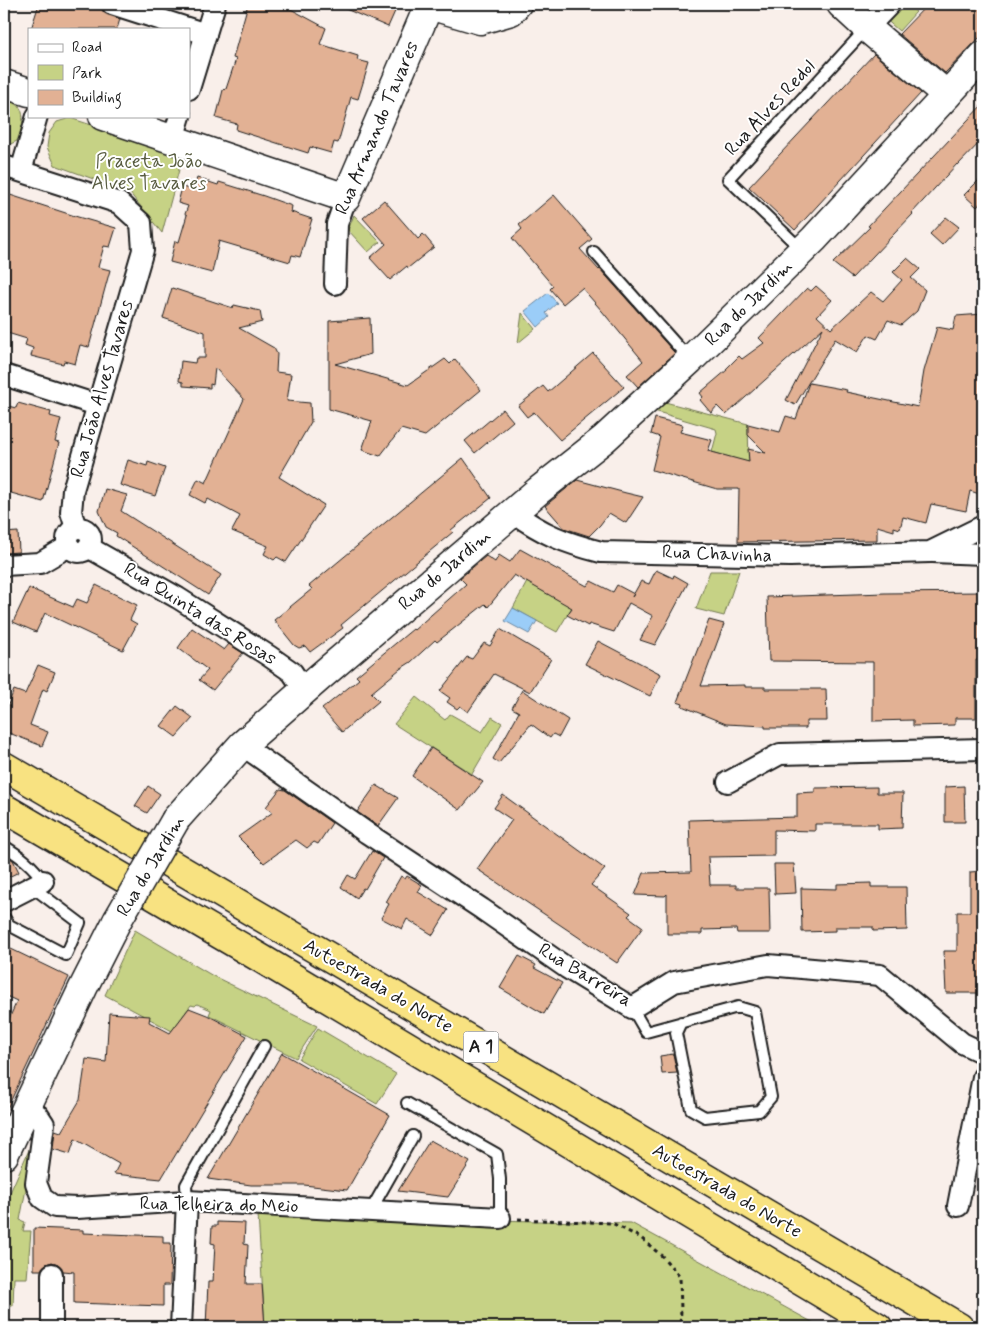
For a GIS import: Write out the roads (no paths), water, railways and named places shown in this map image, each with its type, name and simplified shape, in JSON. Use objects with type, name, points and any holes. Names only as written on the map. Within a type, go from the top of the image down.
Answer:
[{"type":"highway","name":"Autoestrada do Norte","points":[[4,766],[959,1327]]},
{"type":"highway","name":"Autoestrada do Norte","points":[[4,808],[279,969],[878,1327]]},
{"type":"main road","points":[[430,5],[480,20],[511,11],[518,4]]},
{"type":"main road","points":[[842,4],[867,28],[947,95]]},
{"type":"main road","name":"Rua Armando Tavares","points":[[346,198],[430,5]]},
{"type":"main road","name":"Rua do Jardim","points":[[4,1155],[117,921],[176,819],[242,745],[514,512],[612,432],[690,360],[803,251],[983,56]]},
{"type":"main road","points":[[4,84],[28,92]]},
{"type":"main road","points":[[115,118],[176,128],[346,198]]},
{"type":"street","points":[[112,4],[187,28]]},
{"type":"street","points":[[190,86],[215,4]]},
{"type":"street","points":[[867,28],[890,4]]},
{"type":"street","points":[[190,29],[206,34]]},
{"type":"street","points":[[12,169],[36,118]]},
{"type":"street","name":"Rua João Alves Tavares","points":[[12,169],[120,203],[141,223],[143,250],[73,490],[71,512],[78,540]]},
{"type":"street","name":"Rua Armando Tavares","points":[[335,284],[337,224],[346,198]]},
{"type":"street","points":[[4,375],[97,406]]},
{"type":"street","name":"Rua Chavinha","points":[[514,512],[548,534],[573,545],[601,552],[790,556],[930,552],[983,554]]},
{"type":"street","name":"Rua Chavinha","points":[[930,552],[983,526]]},
{"type":"street","points":[[4,565],[40,563],[78,540]]},
{"type":"street","name":"Rua Quinta das Rosas","points":[[78,540],[178,598],[269,656],[292,672],[304,690]]},
{"type":"street","name":"Rua Barreira","points":[[242,745],[367,833],[567,968],[632,1008],[674,982],[768,965],[880,975],[962,1043],[983,1053]]},
{"type":"street","points":[[728,782],[780,754],[983,749]]},
{"type":"street","points":[[4,901],[37,884]]},
{"type":"street","points":[[958,1206],[983,1077]]},
{"type":"street","name":"Rua Telheira do Meio","points":[[27,1108],[38,1115],[44,1124],[36,1183],[42,1198],[55,1207],[77,1208],[187,1201],[500,1218]]},
{"type":"street","points":[[181,1327],[187,1201]]},
{"type":"street","points":[[52,1274],[52,1327]]},
{"type":"lane","name":"Rua Alves Redol","points":[[803,251],[728,179],[867,28]]},
{"type":"lane","points":[[594,252],[690,360]]},
{"type":"lane","points":[[4,846],[22,857],[36,870],[37,884],[80,923],[66,955],[5,925]]},
{"type":"lane","points":[[632,1008],[646,1032],[681,1022],[738,1007],[755,1012],[771,1097],[759,1112],[705,1117],[692,1109],[676,1033],[681,1022]]},
{"type":"lane","points":[[187,1201],[186,1185],[264,1046]]},
{"type":"lane","points":[[407,1103],[497,1154],[500,1179],[500,1218]]},
{"type":"lane","points":[[371,1210],[413,1136]]},
{"type":"water","points":[[548,293],[557,303],[546,313],[549,317],[538,327],[525,311]]},
{"type":"water","points":[[513,608],[537,621],[529,634],[505,621]]},
{"type":"park label","name":"Praceta João Alves Tavares","points":[[149,172]]}]
